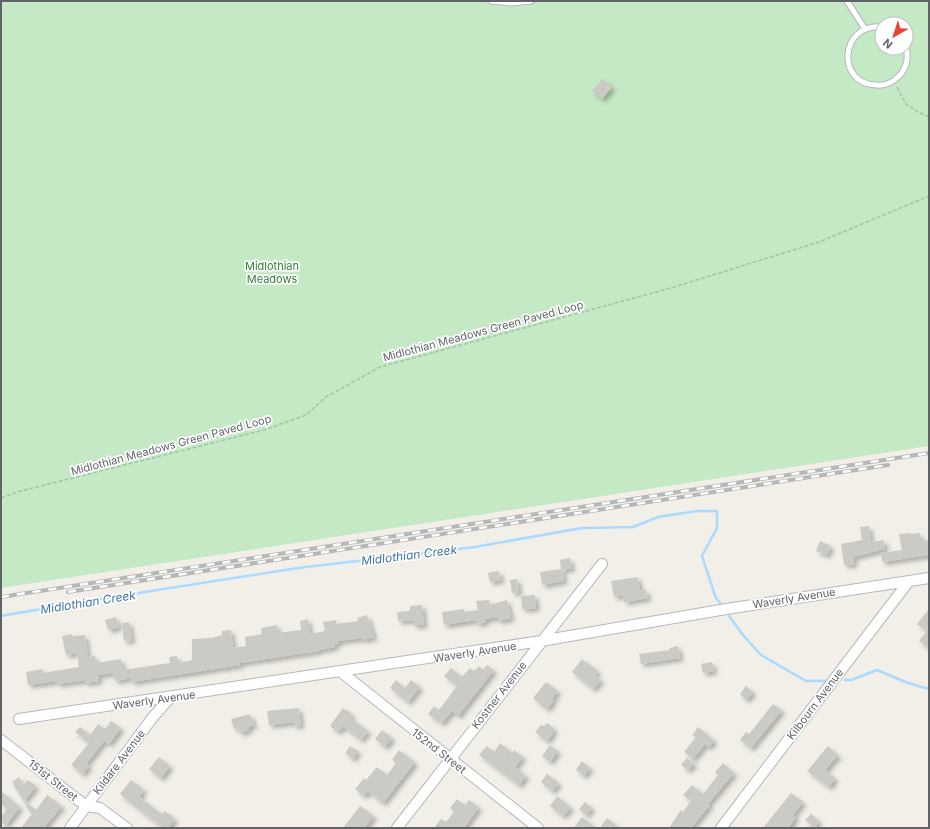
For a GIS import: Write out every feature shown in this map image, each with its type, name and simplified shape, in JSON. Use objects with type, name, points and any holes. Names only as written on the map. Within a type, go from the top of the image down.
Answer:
[{"type":"street","name":"Kostner Avenue","points":[[397,828],[602,564]]},
{"type":"street","name":"Waverly Avenue","points":[[19,720],[541,642],[726,609],[929,578]]},
{"type":"street","name":"Kilbourn Avenue","points":[[721,828],[909,581]]},
{"type":"street","name":"152nd Street","points":[[340,672],[538,828]]},
{"type":"street","name":"Kildare Avenue","points":[[70,828],[153,717],[170,698]]},
{"type":"street","name":"151st Street","points":[[1,740],[86,806],[100,808],[127,828]]},
{"type":"lane","points":[[491,1],[512,3],[531,1]]},
{"type":"lane","points":[[847,1],[865,29]]},
{"type":"lane","points":[[874,26],[856,34],[847,51],[847,60],[852,73],[859,80],[870,85],[884,86],[894,81],[905,68],[907,56]]},
{"type":"path","points":[[894,81],[906,104],[929,117]]},
{"type":"path","name":"Midlothian Meadows Green Paved Loop","points":[[1,498],[25,490],[264,430],[306,415],[326,397],[380,367],[671,288],[819,242],[929,196]]},
{"type":"green space","name":"Midlothian Meadows","points":[[1,1],[929,1],[929,446],[1,588]]},
{"type":"building","points":[[602,79],[612,87],[602,99],[592,91]]},
{"type":"building","points":[[869,526],[871,542],[884,540],[885,549],[853,557],[854,564],[844,565],[841,544],[862,540],[860,527]]},
{"type":"building","points":[[920,533],[921,541],[929,540],[929,555],[882,562],[881,553],[902,550],[899,534]]},
{"type":"building","points":[[820,541],[831,546],[827,555],[816,551]]},
{"type":"building","points":[[570,558],[572,568],[562,570],[564,581],[542,585],[540,572],[561,569],[560,560]]},
{"type":"building","points":[[499,571],[501,580],[490,582],[488,573]]},
{"type":"building","points":[[638,577],[640,591],[646,590],[648,598],[624,602],[623,595],[614,597],[611,581]]},
{"type":"building","points":[[517,579],[519,592],[512,593],[510,580]]},
{"type":"building","points":[[535,595],[536,608],[522,609],[521,596]]},
{"type":"building","points":[[489,600],[489,605],[507,600],[511,618],[498,621],[498,617],[485,619],[486,622],[477,624],[476,620],[444,625],[442,612],[464,609],[464,612],[478,610],[476,601]]},
{"type":"building","points":[[422,605],[424,625],[413,625],[413,620],[398,621],[397,612],[410,611],[410,606]]},
{"type":"building","points":[[929,609],[929,648],[919,641],[927,631],[917,624]]},
{"type":"building","points":[[367,615],[374,637],[363,640],[363,638],[339,641],[339,643],[334,644],[335,647],[319,651],[131,682],[131,678],[115,681],[113,673],[98,675],[99,681],[85,683],[85,680],[58,684],[57,681],[28,685],[26,672],[43,669],[43,673],[79,667],[77,653],[66,655],[62,636],[71,634],[72,636],[85,635],[88,657],[95,656],[96,663],[121,659],[123,670],[170,663],[169,657],[177,656],[178,663],[192,660],[192,639],[211,638],[222,635],[222,631],[231,630],[233,648],[246,646],[245,637],[262,634],[261,628],[277,625],[278,633],[301,630],[300,621],[308,619],[310,634],[325,631],[323,622],[336,620],[336,624],[358,621],[357,618]]},
{"type":"building","points":[[116,617],[119,627],[108,630],[105,620]]},
{"type":"building","points":[[129,622],[132,640],[124,641],[122,623]]},
{"type":"building","points":[[678,646],[680,658],[641,664],[639,654],[670,650],[669,648]]},
{"type":"building","points":[[582,659],[598,671],[595,675],[601,680],[593,689],[572,672]]},
{"type":"building","points":[[712,662],[714,671],[703,673],[701,664]]},
{"type":"building","points":[[487,665],[494,670],[458,716],[452,711],[442,723],[428,714],[434,706],[439,710],[457,686],[444,676],[451,668],[462,677],[470,668],[474,671],[479,666],[483,670]]},
{"type":"building","points":[[396,680],[405,688],[411,680],[420,687],[408,702],[390,688]]},
{"type":"building","points":[[546,682],[558,691],[552,699],[554,700],[547,709],[533,698]]},
{"type":"building","points":[[746,686],[753,692],[746,700],[740,694]]},
{"type":"building","points":[[773,704],[782,710],[751,748],[740,740],[746,732],[749,734]]},
{"type":"building","points":[[299,708],[301,725],[294,726],[294,722],[269,725],[267,711]]},
{"type":"building","points":[[343,708],[352,714],[350,717],[368,731],[361,740],[343,726],[338,732],[330,726]]},
{"type":"building","points":[[250,714],[254,725],[248,727],[249,730],[240,733],[238,728],[234,729],[231,719]]},
{"type":"building","points":[[111,721],[121,728],[109,744],[104,741],[86,764],[89,766],[83,774],[71,765],[89,743],[75,732],[80,727],[90,735],[98,724],[105,729]]},
{"type":"building","points":[[547,723],[555,729],[547,741],[535,732],[541,725],[544,726]]},
{"type":"building","points":[[698,727],[714,740],[709,747],[705,744],[693,759],[684,752],[696,737],[692,735]]},
{"type":"building","points":[[382,730],[392,738],[385,747],[375,739]]},
{"type":"building","points":[[500,743],[512,753],[514,750],[523,757],[515,767],[526,776],[519,785],[479,755],[487,746],[494,752]]},
{"type":"building","points":[[550,745],[558,751],[550,762],[542,756]]},
{"type":"building","points":[[350,746],[358,751],[353,759],[345,753]]},
{"type":"building","points":[[828,746],[838,755],[825,770],[835,778],[829,787],[807,771]]},
{"type":"building","points":[[399,750],[415,762],[383,803],[368,791],[364,796],[355,789],[364,778],[366,780],[377,767],[387,775],[396,763],[392,760]]},
{"type":"building","points":[[159,757],[170,766],[161,778],[149,769]]},
{"type":"building","points":[[687,758],[694,763],[688,770],[681,765]]},
{"type":"building","points":[[582,761],[590,768],[584,776],[576,770]]},
{"type":"building","points":[[723,763],[734,773],[708,804],[710,805],[691,828],[669,828],[681,810],[683,812],[691,801],[683,795],[692,785],[703,794],[718,775],[715,772]]},
{"type":"building","points":[[547,774],[559,783],[552,791],[541,782]]},
{"type":"building","points":[[19,777],[24,785],[28,780],[36,786],[24,801],[36,810],[47,795],[62,806],[45,826],[47,828],[21,828],[31,815],[33,817],[12,782]]},
{"type":"building","points":[[131,780],[144,790],[139,797],[162,814],[165,811],[175,819],[168,828],[164,828],[120,794]]},
{"type":"building","points":[[1,791],[20,807],[6,825],[1,822],[1,817],[7,809],[1,804]]},
{"type":"building","points":[[791,793],[803,802],[793,815],[796,817],[788,828],[763,828]]},
{"type":"building","points":[[557,796],[571,807],[563,816],[550,806]]},
{"type":"building","points":[[457,799],[465,805],[469,800],[479,807],[464,828],[434,828],[441,819],[446,822],[454,812],[450,808]]},
{"type":"building","points":[[585,802],[592,808],[586,815],[579,809]]},
{"type":"building","points":[[360,806],[374,816],[364,828],[343,828]]},
{"type":"building","points":[[811,814],[819,821],[814,828],[805,820]]},
{"type":"building","points":[[582,817],[596,828],[574,828]]},
{"type":"building","points":[[607,818],[619,828],[600,828]]},
{"type":"waterway","name":"Midlothian Creek","points":[[1,616],[298,568],[475,547],[582,528],[633,527],[658,517],[697,511],[717,511],[717,528],[702,556],[716,598],[720,603]]},
{"type":"waterway","name":"Midlothian Creek","points":[[729,616],[743,635],[761,655],[806,681],[828,681]]},
{"type":"waterway","name":"Midlothian Creek","points":[[845,680],[851,680],[877,670],[908,683],[929,689]]},
{"type":"railway","points":[[1,597],[929,453]]},
{"type":"railway","points":[[68,592],[888,465]]}]
